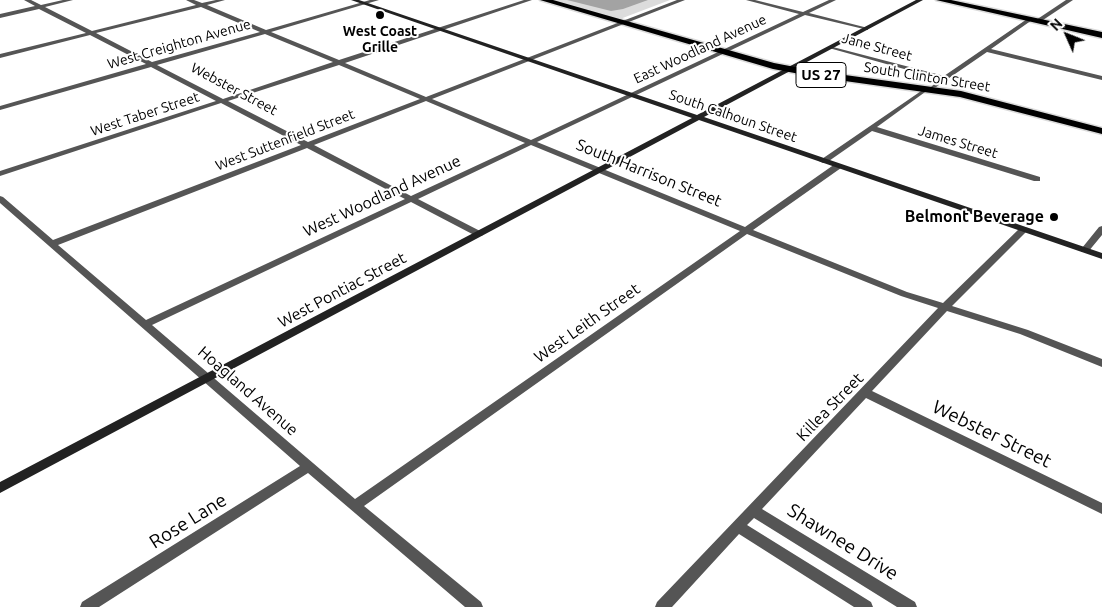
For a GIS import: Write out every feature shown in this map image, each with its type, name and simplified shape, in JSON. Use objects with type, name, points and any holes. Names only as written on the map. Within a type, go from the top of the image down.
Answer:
[{"type":"highway","name":"South Clinton Street","points":[[544,0],[790,70],[931,87],[1102,131]]},
{"type":"highway","points":[[940,0],[1102,35]]},
{"type":"street","name":"Webster Street","points":[[27,0],[479,234]]},
{"type":"street","points":[[0,16],[70,0]]},
{"type":"street","name":"South Harrison Street","points":[[189,0],[599,171],[904,294],[1024,332],[1102,362]]},
{"type":"street","points":[[0,56],[222,0]]},
{"type":"street","name":"South Calhoun Street","points":[[354,0],[1102,256]]},
{"type":"street","name":"West Creighton Avenue","points":[[0,108],[376,0]]},
{"type":"street","name":"West Taber Street","points":[[0,174],[529,0]]},
{"type":"street","name":"West Suttenfield Street","points":[[52,244],[682,0]]},
{"type":"street","points":[[748,0],[866,29]]},
{"type":"street","name":"East Woodland Avenue","points":[[631,95],[833,0]]},
{"type":"street","name":"West Pontiac Street","points":[[0,488],[920,0]]},
{"type":"street","points":[[823,161],[986,50],[1070,0]]},
{"type":"street","name":"Jane Street","points":[[831,47],[945,78]]},
{"type":"street","points":[[986,50],[1102,78]]},
{"type":"street","name":"West Woodland Avenue","points":[[146,324],[631,95]]},
{"type":"street","name":"James Street","points":[[871,128],[1037,180]]},
{"type":"street","name":"West Leith Street","points":[[355,506],[838,166]]},
{"type":"street","name":"Hoagland Avenue","points":[[0,199],[146,324],[206,379],[476,607]]},
{"type":"street","points":[[1085,250],[1102,229]]},
{"type":"street","name":"Killea Street","points":[[662,607],[866,393],[944,308],[1023,230]]},
{"type":"street","name":"Webster Street","points":[[866,393],[1102,509]]},
{"type":"street","name":"Rose Lane","points":[[87,607],[309,466]]},
{"type":"street","name":"Shawnee Drive","points":[[754,511],[910,607]]},
{"type":"street","points":[[739,526],[866,607]]},
{"type":"shaded area","points":[[553,0],[670,0],[620,19]]},
{"type":"shaded area","points":[[567,0],[648,0],[623,9],[611,11]]},
{"type":"place","name":"West Coast Grille","points":[[380,15]]},
{"type":"place","name":"Belmont Beverage","points":[[1054,217]]}]
